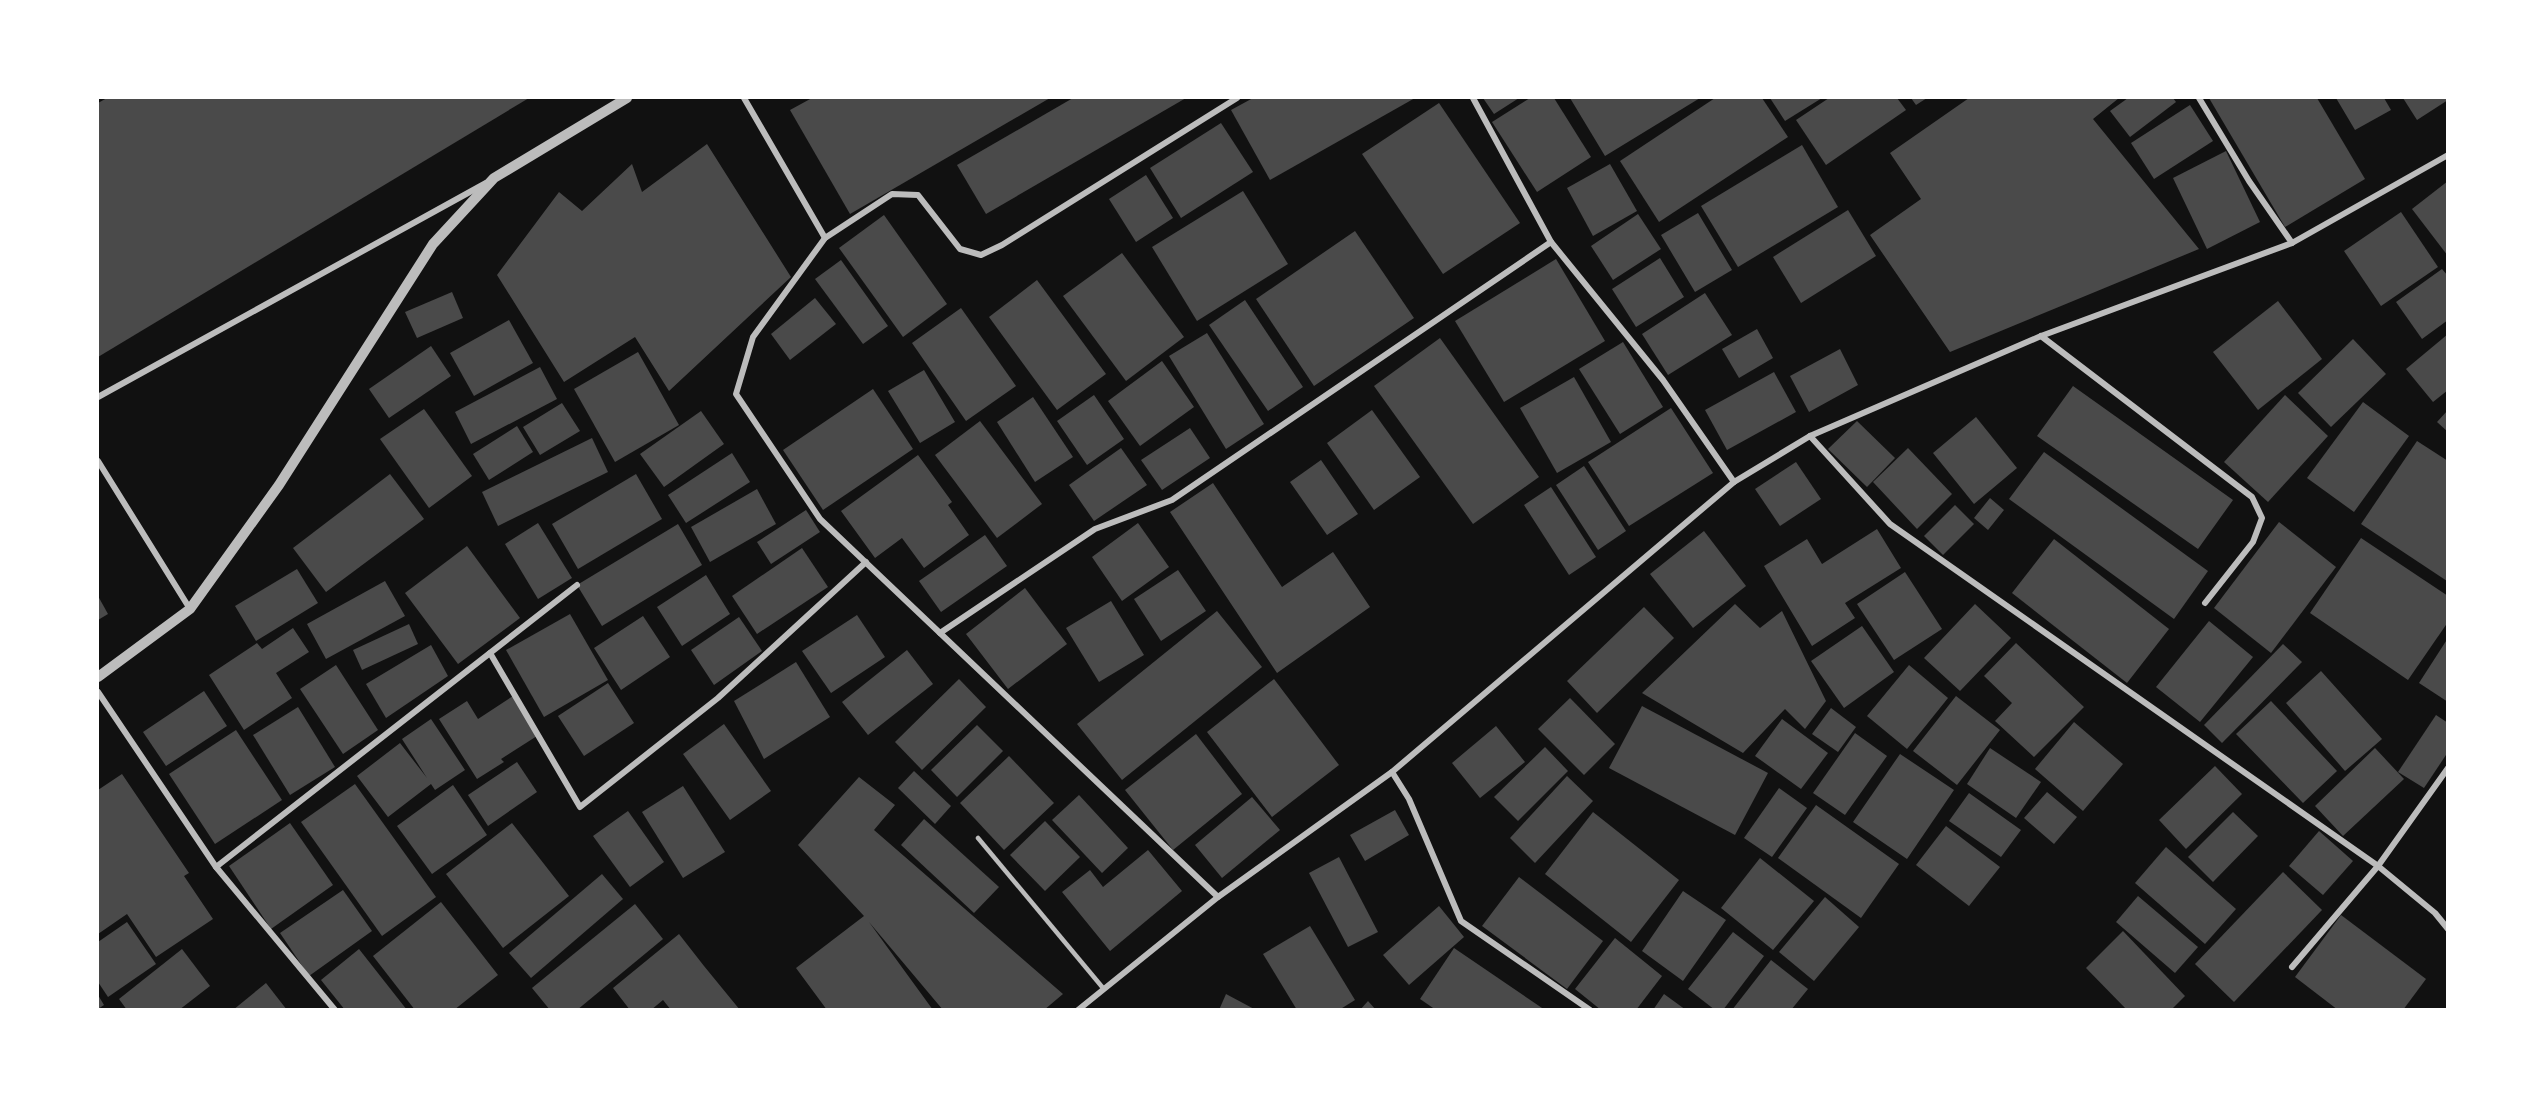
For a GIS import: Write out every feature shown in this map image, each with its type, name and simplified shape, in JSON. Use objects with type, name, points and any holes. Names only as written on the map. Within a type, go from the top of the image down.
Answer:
[{"type":"street","points":[[98,397],[494,178],[627,98]]},
{"type":"street","points":[[744,98],[825,238]]},
{"type":"street","points":[[1218,897],[820,519],[736,393],[753,337],[825,238],[892,194],[918,195],[960,249],[981,255],[1002,245],[1237,98]]},
{"type":"street","points":[[1473,98],[1551,242],[1663,380],[1734,482]]},
{"type":"street","points":[[2199,98],[2249,181],[2292,243]]},
{"type":"street","points":[[1078,1010],[1218,897],[1392,772],[1734,482],[1810,436],[2041,336],[2292,243],[2448,155]]},
{"type":"street","points":[[98,676],[190,609],[279,485],[433,244],[494,178]]},
{"type":"street","points":[[940,633],[1095,529],[1172,500],[1551,242]]},
{"type":"street","points":[[2041,336],[2252,497],[2262,518],[2253,542],[2205,603]]},
{"type":"street","points":[[1810,436],[1890,524],[2378,866],[2435,913],[2448,929]]},
{"type":"street","points":[[98,461],[190,609]]},
{"type":"street","points":[[490,653],[580,807],[718,698],[866,562]]},
{"type":"street","points":[[216,867],[577,585]]},
{"type":"street","points":[[98,692],[216,867],[335,1010]]},
{"type":"street","points":[[2292,967],[2378,866],[2448,768]]},
{"type":"street","points":[[1392,772],[1409,799],[1461,921],[1590,1010]]},
{"type":"lane","points":[[978,838],[1103,988]]},
{"type":"building","points":[[107,98],[529,98],[98,357],[98,103]]},
{"type":"building","points":[[812,98],[1050,98],[850,214],[790,110]]},
{"type":"building","points":[[1073,98],[1186,98],[986,214],[957,165]]},
{"type":"building","points":[[1253,98],[1415,98],[1270,180],[1231,110]]},
{"type":"building","points":[[1483,98],[1519,98],[1494,114]]},
{"type":"building","points":[[1530,98],[1554,98],[1591,157],[1537,192],[1492,122]]},
{"type":"building","points":[[1570,98],[1700,98],[1605,156]]},
{"type":"building","points":[[1715,98],[1762,98],[1788,137],[1659,222],[1620,161]]},
{"type":"building","points":[[1770,98],[1822,98],[1785,121]]},
{"type":"building","points":[[1829,98],[1897,98],[1906,110],[1826,165],[1796,120]]},
{"type":"building","points":[[1911,98],[1927,98],[1916,105]]},
{"type":"building","points":[[1969,98],[2119,98],[2093,119],[2199,249],[1950,352],[1870,235],[1921,199],[1890,153]]},
{"type":"building","points":[[2128,98],[2173,98],[2176,102],[2130,137],[2110,111]]},
{"type":"building","points":[[2209,98],[2317,98],[2365,179],[2285,227]]},
{"type":"building","points":[[2336,98],[2384,98],[2391,110],[2355,130]]},
{"type":"building","points":[[2403,98],[2448,98],[2448,100],[2417,120]]},
{"type":"building","points":[[1439,103],[1520,223],[1443,274],[1362,154]]},
{"type":"building","points":[[2190,105],[2213,141],[2154,179],[2131,143]]},
{"type":"building","points":[[1221,123],[1253,172],[1181,218],[1150,168]]},
{"type":"building","points":[[707,144],[791,277],[669,391],[635,337],[564,382],[497,275],[559,192],[582,211],[632,164],[642,192]]},
{"type":"building","points":[[1802,145],[1838,207],[1738,267],[1701,206]]},
{"type":"building","points":[[2226,151],[2260,222],[2207,249],[2173,178]]},
{"type":"building","points":[[1610,164],[1637,211],[1593,236],[1567,188]]},
{"type":"building","points":[[1146,175],[1173,218],[1136,242],[1109,199]]},
{"type":"building","points":[[2448,181],[2448,256],[2412,209]]},
{"type":"building","points":[[1243,191],[1288,264],[1197,321],[1152,247]]},
{"type":"building","points":[[1848,210],[1876,256],[1801,303],[1773,257]]},
{"type":"building","points":[[2401,212],[2438,267],[2381,306],[2344,251]]},
{"type":"building","points":[[1698,213],[1732,270],[1695,292],[1661,235]]},
{"type":"building","points":[[1638,214],[1661,249],[1613,280],[1591,246]]},
{"type":"building","points":[[884,215],[947,304],[903,337],[839,248]]},
{"type":"building","points":[[1355,231],[1414,318],[1314,386],[1256,299]]},
{"type":"building","points":[[1122,253],[1184,337],[1126,381],[1063,296]]},
{"type":"building","points":[[1660,258],[1684,297],[1636,327],[1612,289]]},
{"type":"building","points":[[1556,259],[1605,341],[1504,402],[1455,321]]},
{"type":"building","points":[[841,260],[888,326],[863,344],[815,279]]},
{"type":"building","points":[[2442,269],[2448,276],[2448,320],[2422,339],[2396,302]]},
{"type":"building","points":[[1037,280],[1106,374],[1057,410],[989,317]]},
{"type":"building","points":[[452,292],[463,318],[417,338],[405,312]]},
{"type":"building","points":[[1705,293],[1732,335],[1668,375],[1642,334]]},
{"type":"building","points":[[815,298],[836,324],[790,360],[771,334]]},
{"type":"building","points":[[1245,300],[1303,387],[1268,411],[1209,325]]},
{"type":"building","points":[[2278,301],[2322,359],[2258,410],[2213,352]]},
{"type":"building","points":[[961,308],[1016,386],[966,421],[912,343]]},
{"type":"building","points":[[509,320],[533,363],[474,396],[450,353]]},
{"type":"building","points":[[1757,329],[1773,358],[1739,378],[1722,349]]},
{"type":"building","points":[[1207,333],[1264,424],[1226,449],[1169,356]]},
{"type":"building","points":[[2448,334],[2448,390],[2433,402],[2406,369]]},
{"type":"building","points":[[1440,338],[1539,477],[1473,524],[1374,386]]},
{"type":"building","points":[[2353,339],[2386,374],[2331,427],[2298,393]]},
{"type":"building","points":[[1623,342],[1663,407],[1620,434],[1579,369]]},
{"type":"building","points":[[431,346],[451,376],[389,418],[369,389]]},
{"type":"building","points":[[1840,349],[1858,385],[1809,412],[1790,376]]},
{"type":"building","points":[[638,352],[679,425],[615,462],[574,389]]},
{"type":"building","points":[[1162,361],[1194,407],[1140,446],[1108,401]]},
{"type":"building","points":[[540,367],[557,399],[471,444],[455,412]]},
{"type":"building","points":[[924,370],[955,422],[920,443],[888,391]]},
{"type":"building","points":[[1774,372],[1796,412],[1727,450],[1705,410]]},
{"type":"building","points":[[1574,377],[1611,442],[1557,473],[1520,408]]},
{"type":"building","points":[[2073,386],[2233,500],[2198,549],[2037,436]]},
{"type":"building","points":[[873,389],[913,449],[823,510],[783,450]]},
{"type":"building","points":[[1094,395],[1124,439],[1087,465],[1057,421]]},
{"type":"building","points":[[2285,395],[2328,436],[2268,502],[2224,462]]},
{"type":"building","points":[[1033,397],[1073,457],[1035,482],[997,422]]},
{"type":"building","points":[[2363,402],[2409,436],[2354,512],[2307,478]]},
{"type":"building","points":[[562,403],[580,431],[540,455],[523,427]]},
{"type":"building","points":[[1671,408],[1713,473],[1629,526],[1588,462]]},
{"type":"building","points":[[424,409],[472,476],[429,508],[380,439]]},
{"type":"building","points":[[1372,410],[1420,477],[1374,510],[1327,443]]},
{"type":"building","points":[[2448,410],[2448,432],[2437,422]]},
{"type":"building","points":[[701,411],[724,444],[664,487],[640,454]]},
{"type":"building","points":[[1976,417],[2017,468],[1974,504],[1933,453]]},
{"type":"building","points":[[980,421],[1042,504],[997,538],[935,455]]},
{"type":"building","points":[[1857,421],[1895,458],[1867,487],[1828,449]]},
{"type":"building","points":[[517,426],[533,452],[489,480],[473,454]]},
{"type":"building","points":[[1190,428],[1210,458],[1162,490],[1141,460]]},
{"type":"building","points":[[592,438],[608,472],[498,526],[482,492]]},
{"type":"building","points":[[2417,441],[2448,461],[2447,581],[2361,524]]},
{"type":"building","points":[[1121,448],[1147,485],[1094,521],[1069,485]]},
{"type":"building","points":[[1908,448],[1952,494],[1917,529],[1873,482]]},
{"type":"building","points":[[2044,452],[2208,571],[2174,619],[2009,499]]},
{"type":"building","points":[[732,453],[750,482],[686,523],[668,495]]},
{"type":"building","points":[[918,455],[952,502],[948,505],[969,535],[924,568],[902,538],[875,558],[841,511]]},
{"type":"building","points":[[1321,460],[1358,514],[1327,535],[1290,482]]},
{"type":"building","points":[[1796,462],[1821,499],[1780,526],[1755,489]]},
{"type":"building","points":[[1584,466],[1626,531],[1598,550],[1556,485]]},
{"type":"building","points":[[390,474],[424,519],[326,592],[293,548]]},
{"type":"building","points":[[636,474],[662,519],[578,569],[552,524]]},
{"type":"building","points":[[1213,483],[1282,587],[1333,552],[1370,607],[1277,673],[1170,512]]},
{"type":"building","points":[[1551,487],[1596,557],[1569,575],[1524,505]]},
{"type":"building","points":[[757,489],[776,524],[710,562],[691,527]]},
{"type":"building","points":[[1990,498],[2004,510],[1988,530],[1974,518]]},
{"type":"building","points":[[1955,505],[1974,524],[1943,555],[1924,536]]},
{"type":"building","points":[[806,510],[820,532],[771,564],[757,542]]},
{"type":"building","points":[[2279,522],[2336,567],[2271,653],[2214,608]]},
{"type":"building","points":[[538,523],[572,578],[538,599],[505,544]]},
{"type":"building","points":[[1138,523],[1169,567],[1122,601],[1092,557]]},
{"type":"building","points":[[678,524],[702,565],[602,626],[577,585]]},
{"type":"building","points":[[1877,529],[1901,568],[1845,603],[1855,618],[1812,646],[1764,566],[1807,539],[1822,564]]},
{"type":"building","points":[[1704,531],[1746,586],[1693,628],[1650,574]]},
{"type":"building","points":[[985,535],[1007,566],[941,612],[919,581]]},
{"type":"building","points":[[2361,538],[2448,596],[2448,622],[2408,680],[2310,613]]},
{"type":"building","points":[[2054,539],[2169,629],[2127,683],[2012,593]]},
{"type":"building","points":[[467,546],[520,618],[458,664],[405,593]]},
{"type":"building","points":[[802,548],[828,587],[757,634],[732,596]]},
{"type":"building","points":[[297,569],[318,603],[256,641],[235,606]]},
{"type":"building","points":[[1178,570],[1206,611],[1161,641],[1134,599]]},
{"type":"building","points":[[1905,572],[1942,629],[1894,660],[1857,604]]},
{"type":"building","points":[[706,575],[730,614],[682,646],[657,607]]},
{"type":"building","points":[[385,581],[405,616],[326,659],[307,624]]},
{"type":"building","points":[[1025,588],[1067,644],[1008,689],[966,634]]},
{"type":"building","points":[[98,596],[108,614],[98,620]]},
{"type":"building","points":[[1111,601],[1144,655],[1099,682],[1066,628]]},
{"type":"building","points":[[1735,604],[1760,628],[1782,611],[1826,701],[1805,729],[1785,709],[1743,753],[1642,693]]},
{"type":"building","points":[[1975,604],[2011,638],[1960,691],[1924,658]]},
{"type":"building","points":[[1644,607],[1674,638],[1597,713],[1567,681]]},
{"type":"building","points":[[1217,611],[1262,667],[1122,780],[1077,724]]},
{"type":"building","points":[[570,614],[608,680],[544,717],[506,650]]},
{"type":"building","points":[[857,615],[885,657],[831,693],[802,651]]},
{"type":"building","points":[[643,616],[670,657],[621,690],[594,648]]},
{"type":"building","points":[[739,617],[762,651],[714,685],[691,650]]},
{"type":"building","points":[[2209,621],[2253,657],[2200,722],[2156,687]]},
{"type":"building","points":[[409,624],[418,644],[362,670],[353,650]]},
{"type":"building","points":[[1862,626],[1894,672],[1844,708],[1811,661]]},
{"type":"building","points":[[293,628],[309,652],[276,673],[292,698],[244,730],[209,675],[257,643],[262,649]]},
{"type":"building","points":[[2448,638],[2448,702],[2419,683]]},
{"type":"building","points":[[2016,643],[2084,707],[2034,757],[1995,721],[2012,703],[1984,676]]},
{"type":"building","points":[[2283,644],[2302,662],[2222,743],[2204,725]]},
{"type":"building","points":[[431,645],[448,676],[386,718],[366,684]]},
{"type":"building","points":[[907,650],[933,684],[868,735],[842,702]]},
{"type":"building","points":[[796,662],[830,717],[764,759],[734,701]]},
{"type":"building","points":[[336,665],[378,730],[343,754],[300,689]]},
{"type":"building","points":[[1909,665],[1948,698],[1907,749],[1867,716]]},
{"type":"building","points":[[2321,671],[2382,739],[2345,771],[2286,703]]},
{"type":"building","points":[[959,679],[986,707],[922,770],[895,742]]},
{"type":"building","points":[[1274,679],[1339,765],[1272,817],[1207,732]]},
{"type":"building","points":[[608,683],[634,723],[584,756],[558,716]]},
{"type":"building","points":[[204,691],[227,726],[166,766],[143,732]]},
{"type":"building","points":[[513,696],[537,736],[501,759],[504,762],[477,779],[439,719],[467,701],[478,719]]},
{"type":"building","points":[[1956,696],[2000,730],[1957,785],[1913,751]]},
{"type":"building","points":[[1570,698],[1615,744],[1584,775],[1538,729]]},
{"type":"building","points":[[2271,701],[2337,771],[2303,803],[2236,734]]},
{"type":"building","points":[[1642,706],[1768,773],[1735,835],[1609,768]]},
{"type":"building","points":[[298,707],[335,767],[290,795],[253,735]]},
{"type":"building","points":[[1831,708],[1856,727],[1838,752],[1812,734]]},
{"type":"building","points":[[2436,715],[2448,723],[2448,752],[2424,788],[2398,772]]},
{"type":"building","points":[[431,719],[465,770],[435,790],[431,784],[388,817],[357,776],[400,743],[427,778],[402,739]]},
{"type":"building","points":[[1782,719],[1828,753],[1801,789],[1755,756]]},
{"type":"building","points":[[2074,722],[2123,764],[2083,811],[2035,769]]},
{"type":"building","points":[[724,724],[771,791],[730,820],[683,754]]},
{"type":"building","points":[[977,725],[1003,751],[957,797],[931,770]]},
{"type":"building","points":[[1496,726],[1525,762],[1480,798],[1452,763]]},
{"type":"building","points":[[236,730],[282,800],[215,844],[169,774]]},
{"type":"building","points":[[1855,733],[1887,756],[1845,815],[1813,793]]},
{"type":"building","points":[[1196,734],[1242,794],[1173,850],[1125,790]]},
{"type":"building","points":[[1545,747],[1568,771],[1518,821],[1494,797]]},
{"type":"building","points":[[1990,748],[2041,782],[2016,818],[1967,784]]},
{"type":"building","points":[[2375,748],[2404,779],[2343,836],[2315,806]]},
{"type":"building","points":[[1900,754],[1954,790],[1907,859],[1853,822]]},
{"type":"building","points":[[1009,756],[1054,803],[1004,850],[960,803]]},
{"type":"building","points":[[517,762],[537,792],[488,826],[468,795]]},
{"type":"building","points":[[2215,766],[2242,794],[2186,849],[2159,820]]},
{"type":"building","points":[[914,771],[951,806],[935,824],[898,788]]},
{"type":"building","points":[[122,774],[189,873],[184,876],[213,919],[156,957],[127,914],[98,934],[98,790]]},
{"type":"building","points":[[1567,776],[1593,801],[1535,863],[1510,838]]},
{"type":"building","points":[[859,777],[895,805],[874,830],[1063,994],[1044,1010],[943,1010],[869,922],[933,1010],[827,1010],[796,968],[864,916],[798,845]]},
{"type":"building","points":[[355,784],[436,897],[382,936],[301,822]]},
{"type":"building","points":[[453,785],[487,835],[432,874],[397,826]]},
{"type":"building","points":[[683,786],[725,852],[683,878],[642,812]]},
{"type":"building","points":[[1779,788],[1807,808],[1772,857],[1744,838]]},
{"type":"building","points":[[2047,792],[2077,817],[2054,844],[2024,818]]},
{"type":"building","points":[[1969,793],[2021,830],[2001,857],[1949,821]]},
{"type":"building","points":[[1079,795],[1128,848],[1102,873],[1052,820]]},
{"type":"building","points":[[1252,797],[1280,830],[1222,878],[1195,845]]},
{"type":"building","points":[[1816,805],[1899,864],[1861,918],[1778,858]]},
{"type":"building","points":[[1395,810],[1409,835],[1365,861],[1350,835]]},
{"type":"building","points":[[628,811],[664,862],[630,887],[593,836]]},
{"type":"building","points":[[1593,812],[1679,880],[1631,942],[1545,874]]},
{"type":"building","points":[[2233,812],[2258,836],[2213,882],[2188,857]]},
{"type":"building","points":[[924,819],[999,887],[974,913],[901,845]]},
{"type":"building","points":[[1045,821],[1080,857],[1045,891],[1010,855]]},
{"type":"building","points":[[290,823],[333,885],[271,929],[229,866]]},
{"type":"building","points":[[512,823],[569,896],[503,948],[446,874]]},
{"type":"building","points":[[1946,826],[2000,867],[1969,906],[1916,865]]},
{"type":"building","points":[[2319,831],[2353,861],[2323,895],[2289,866]]},
{"type":"building","points":[[2166,847],[2236,909],[2205,944],[2135,883]]},
{"type":"building","points":[[1148,850],[1182,891],[1110,951],[1062,892],[1090,870],[1103,887]]},
{"type":"building","points":[[1339,857],[1378,932],[1348,947],[1309,873]]},
{"type":"building","points":[[1760,858],[1814,901],[1773,950],[1721,908]]},
{"type":"building","points":[[2283,872],[2322,910],[2234,1002],[2195,964]]},
{"type":"building","points":[[602,874],[623,899],[531,978],[509,953]]},
{"type":"building","points":[[1519,877],[1603,941],[1567,989],[1482,926]]},
{"type":"building","points":[[343,890],[372,931],[309,976],[280,933]]},
{"type":"building","points":[[1683,891],[1726,920],[1683,981],[1642,951]]},
{"type":"building","points":[[2138,896],[2198,947],[2175,973],[2116,922]]},
{"type":"building","points":[[1825,897],[1859,927],[1814,981],[1779,952]]},
{"type":"building","points":[[441,902],[498,975],[454,1010],[415,1010],[373,956]]},
{"type":"building","points":[[635,904],[663,939],[577,1010],[550,1010],[532,988]]},
{"type":"building","points":[[1439,906],[1464,937],[1409,985],[1383,955]]},
{"type":"building","points":[[2341,915],[2426,979],[2403,1010],[2338,1010],[2295,977]]},
{"type":"building","points":[[127,922],[156,964],[108,997],[98,982],[98,942]]},
{"type":"building","points":[[1310,926],[1355,1000],[1339,1010],[1297,1010],[1263,954]]},
{"type":"building","points":[[2123,931],[2185,996],[2171,1010],[2127,1010],[2086,968]]},
{"type":"building","points":[[1733,932],[1764,956],[1723,1010],[1715,1010],[1688,989]]},
{"type":"building","points":[[679,934],[740,1010],[671,1010],[663,1000],[651,1010],[630,1010],[613,988]]},
{"type":"building","points":[[1615,938],[1662,976],[1636,1010],[1601,1010],[1575,989]]},
{"type":"building","points":[[1454,948],[1545,1010],[1436,1010],[1420,999]]},
{"type":"building","points":[[182,949],[210,986],[179,1010],[127,1010],[119,999]]},
{"type":"building","points":[[359,949],[407,1010],[345,1010],[321,980]]},
{"type":"building","points":[[1771,960],[1808,989],[1791,1010],[1732,1010]]},
{"type":"building","points":[[266,983],[287,1010],[233,1010]]},
{"type":"building","points":[[1226,994],[1256,1010],[1219,1010]]},
{"type":"building","points":[[1664,994],[1686,1010],[1653,1010]]},
{"type":"building","points":[[98,995],[104,1005],[98,1009]]},
{"type":"building","points":[[1368,1001],[1376,1010],[1360,1010]]}]
